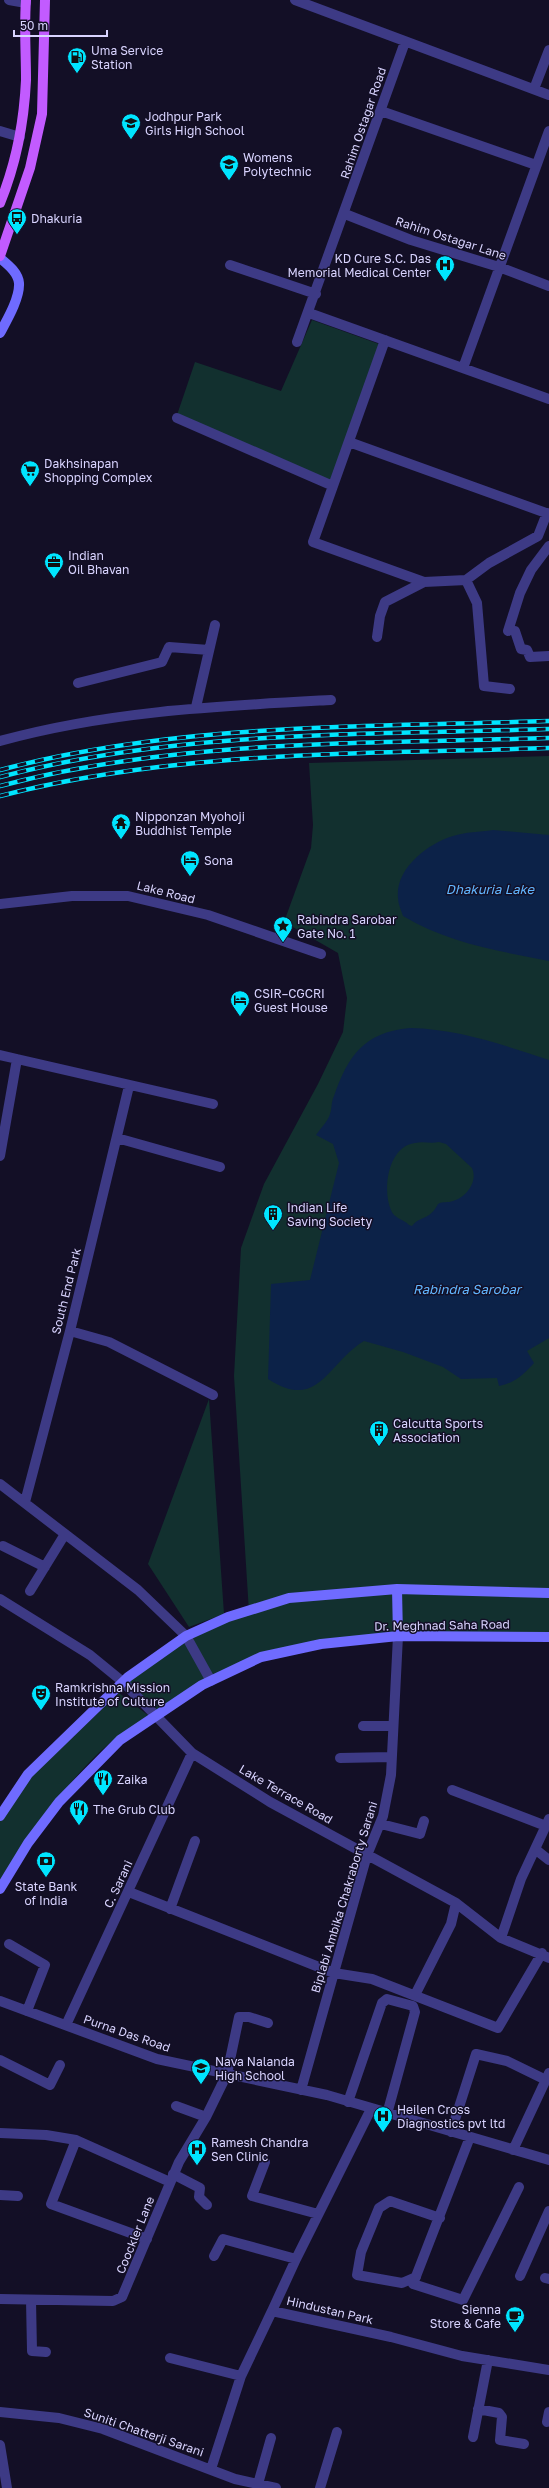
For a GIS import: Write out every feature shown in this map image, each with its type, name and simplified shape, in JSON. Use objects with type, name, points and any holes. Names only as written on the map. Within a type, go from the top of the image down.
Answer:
[{"type":"main road","points":[[0,257],[30,168],[42,114],[45,0]]},
{"type":"main road","points":[[0,203],[4,181],[20,137],[26,80],[26,2]]},
{"type":"street","points":[[9,0],[26,2]]},
{"type":"street","points":[[295,0],[549,95]]},
{"type":"street","name":"Rahim Ostagar Road","points":[[297,342],[345,214],[405,42]]},
{"type":"street","points":[[534,89],[549,50]]},
{"type":"street","points":[[381,111],[536,165]]},
{"type":"street","points":[[0,131],[20,137]]},
{"type":"street","points":[[463,368],[498,267],[549,131]]},
{"type":"street","name":"Rahim Ostagar Lane","points":[[345,214],[411,240],[498,267],[549,286]]},
{"type":"street","points":[[0,257],[13,269],[19,283],[13,310],[0,333]]},
{"type":"street","points":[[230,265],[316,294]]},
{"type":"street","points":[[309,313],[549,399]]},
{"type":"street","points":[[349,442],[548,514],[538,536],[489,563],[466,580],[424,582],[313,542],[385,340]]},
{"type":"street","points":[[177,418],[333,486]]},
{"type":"street","points":[[549,546],[531,570],[523,588],[512,631],[522,649],[527,650],[530,657],[549,656]]},
{"type":"street","points":[[466,580],[477,603],[484,686],[510,689]]},
{"type":"street","points":[[377,636],[380,616],[385,602],[424,582]]},
{"type":"street","points":[[196,707],[215,625]]},
{"type":"street","points":[[78,683],[162,662],[168,647],[208,650]]},
{"type":"street","points":[[0,741],[125,715],[196,707],[331,700]]},
{"type":"street","name":"Lake Road","points":[[0,904],[72,896],[128,896],[208,915],[321,954]]},
{"type":"street","points":[[0,1055],[129,1086],[213,1104]]},
{"type":"street","points":[[0,1156],[17,1059]]},
{"type":"street","name":"South End Park","points":[[25,1502],[70,1331],[129,1086]]},
{"type":"street","points":[[117,1138],[220,1167]]},
{"type":"street","points":[[70,1331],[109,1342],[213,1394]]},
{"type":"street","points":[[0,1484],[138,1590],[186,1636],[211,1681]]},
{"type":"street","points":[[30,1591],[65,1534]]},
{"type":"street","points":[[3,1546],[45,1567]]},
{"type":"street","points":[[397,1589],[398,1636]]},
{"type":"street","points":[[0,1816],[28,1774],[123,1682],[186,1636],[228,1617],[290,1598],[397,1589],[549,1593]]},
{"type":"street","name":"Lake Terrace Road","points":[[0,1599],[90,1656],[123,1682],[192,1753],[270,1802],[456,1903],[502,1938],[545,1955]]},
{"type":"street","name":"Dr. Meghnad Saha Road","points":[[0,1889],[28,1843],[78,1781],[120,1740],[211,1681],[262,1657],[320,1644],[398,1636],[549,1637]]},
{"type":"street","name":"Biplabi Ambika Chakraborty Sarani","points":[[301,2090],[368,1855],[381,1824],[391,1776],[398,1636]]},
{"type":"street","points":[[363,1726],[393,1726]]},
{"type":"street","name":"C. Sarani","points":[[66,2025],[129,1892],[192,1753]]},
{"type":"street","points":[[340,1758],[391,1758]]},
{"type":"street","points":[[452,1790],[547,1823],[521,1879],[502,1938]]},
{"type":"street","points":[[381,1824],[420,1834],[424,1821]]},
{"type":"street","points":[[170,1909],[195,1841]]},
{"type":"street","points":[[535,1849],[549,1860]]},
{"type":"street","points":[[129,1892],[334,1973],[372,1979],[498,2028],[545,1955]]},
{"type":"street","points":[[415,1995],[451,1924],[456,1903]]},
{"type":"street","points":[[10,1944],[45,1965],[27,2011]]},
{"type":"street","points":[[348,2102],[382,2003],[387,1999],[413,2006],[415,2012],[387,2114]]},
{"type":"street","name":"Purna Das Road","points":[[0,2001],[158,2059],[301,2090],[348,2102],[549,2160]]},
{"type":"street","name":"Coockler Lane","points":[[0,2300],[114,2301],[122,2297],[172,2178],[206,2117],[227,2074],[240,2017],[249,2017],[268,2023]]},
{"type":"street","points":[[451,2132],[476,2054],[507,2061],[547,2077],[513,2150]]},
{"type":"street","points":[[0,2060],[50,2085],[60,2065]]},
{"type":"street","points":[[176,2106],[206,2117]]},
{"type":"street","points":[[272,2311],[318,2214],[371,2109]]},
{"type":"street","points":[[0,2133],[46,2135],[76,2140],[200,2188],[199,2197],[207,2205]]},
{"type":"street","points":[[470,2138],[413,2284],[463,2300],[519,2187]]},
{"type":"street","points":[[76,2140],[51,2204],[147,2239]]},
{"type":"street","points":[[265,2162],[252,2196],[318,2214]]},
{"type":"street","points":[[0,2195],[18,2196]]},
{"type":"street","points":[[416,2277],[402,2283],[357,2275],[361,2252],[379,2208],[390,2201],[440,2218]]},
{"type":"street","points":[[520,2276],[549,2211]]},
{"type":"street","points":[[214,2256],[223,2240],[296,2259]]},
{"type":"street","points":[[31,2300],[32,2351],[46,2352]]},
{"type":"street","name":"Hindustan Park","points":[[211,2469],[241,2376],[272,2311],[391,2337],[462,2356],[549,2370]]},
{"type":"street","points":[[170,2358],[241,2376]]},
{"type":"street","points":[[473,2437],[488,2360]]},
{"type":"street","points":[[478,2409],[499,2413],[502,2417],[499,2436],[500,2440],[524,2444]]},
{"type":"street","name":"Suniti Chatterji Sarani","points":[[0,2412],[59,2418],[103,2429],[235,2479],[276,2488]]},
{"type":"street","points":[[320,2488],[337,2432]]},
{"type":"street","points":[[258,2484],[271,2438]]},
{"type":"street","points":[[0,2445],[7,2488]]},
{"type":"green space","points":[[312,320],[379,344],[333,483],[177,415],[195,362],[281,391]]},
{"type":"green space","points":[[549,756],[549,1589],[400,1586],[298,1598],[249,1612],[234,1376],[241,1248],[264,1184],[318,1084],[343,1032],[347,998],[338,953],[284,922],[311,848],[313,825],[309,763]]},
{"type":"green space","points":[[209,1399],[224,1614],[189,1627],[148,1564]]},
{"type":"green space","points":[[393,1593],[394,1633],[260,1653],[156,1711],[125,1686],[141,1671],[181,1644],[203,1632],[249,1613],[305,1600]]},
{"type":"green space","points":[[400,1593],[549,1594],[549,1633],[401,1634]]},
{"type":"green space","points":[[119,1693],[149,1716],[115,1738],[79,1773],[51,1808],[0,1881],[0,1816],[31,1777]]},
{"type":"water","name":"Dhakuria Lake","points":[[493,830],[549,835],[549,961],[474,945],[438,933],[403,916],[398,900],[398,887],[407,868],[423,851],[453,836]]},
{"type":"water","name":"Rabindra Sarobar","points":[[410,1028],[446,1031],[481,1039],[549,1060],[549,1338],[527,1351],[534,1363],[519,1378],[505,1385],[499,1386],[497,1378],[461,1379],[443,1367],[403,1352],[364,1341],[351,1350],[321,1381],[311,1387],[299,1390],[285,1388],[268,1379],[271,1284],[310,1280],[339,1163],[333,1144],[316,1135],[329,1117],[333,1098],[339,1082],[352,1058],[360,1048],[369,1041],[394,1030]],"holes":[[[439,1142],[446,1144],[472,1168],[474,1178],[470,1188],[463,1196],[453,1201],[438,1204],[428,1216],[419,1220],[412,1226],[409,1225],[392,1213],[388,1202],[388,1181],[393,1160],[406,1146],[415,1143]]]},
{"type":"railway","points":[[0,770],[67,755],[135,743],[204,735],[342,727],[549,721]]},
{"type":"railway","points":[[0,777],[67,762],[135,751],[204,743],[342,734],[549,729]]},
{"type":"railway","points":[[0,786],[67,771],[135,760],[204,752],[342,743],[549,738]]},
{"type":"railway","points":[[0,796],[67,781],[135,770],[204,762],[342,754],[549,748]]},
{"type":"place","name":"Uma Service Station","points":[[77,74]]},
{"type":"place","name":"Jodhpur Park Girls High School","points":[[131,140]]},
{"type":"place","name":"Womens Polytechnic","points":[[229,181]]},
{"type":"place","name":"Dhakuria","points":[[17,235]]},
{"type":"place","name":"KD Cure S.C. Das Memorial Medical Center","points":[[445,282]]},
{"type":"place","name":"Dakhsinapan Shopping Complex","points":[[30,487]]},
{"type":"place","name":"Indian Oil Bhavan","points":[[54,579]]},
{"type":"place","name":"Nipponzan Myohoji Buddhist Temple","points":[[121,840]]},
{"type":"place","name":"Sona","points":[[190,877]]},
{"type":"place","name":"Rabindra Sarobar Gate No. 1","points":[[283,943]]},
{"type":"place","name":"CSIR–CGCRI Guest House","points":[[240,1017]]},
{"type":"place","name":"Indian Life Saving Society","points":[[273,1231]]},
{"type":"place","name":"Calcutta Sports Association","points":[[379,1447]]},
{"type":"place","name":"Ramkrishna Mission Institute of Culture","points":[[41,1711]]},
{"type":"place","name":"Zaika","points":[[103,1796]]},
{"type":"place","name":"The Grub Club","points":[[79,1826]]},
{"type":"place","name":"State Bank of India","points":[[46,1878]]},
{"type":"place","name":"Nava Nalanda High School","points":[[201,2085]]},
{"type":"place","name":"Heilen Cross Diagnostics pvt ltd","points":[[383,2133]]},
{"type":"place","name":"Ramesh Chandra Sen Clinic","points":[[197,2166]]},
{"type":"place","name":"Sienna Store & Cafe","points":[[515,2333]]}]
